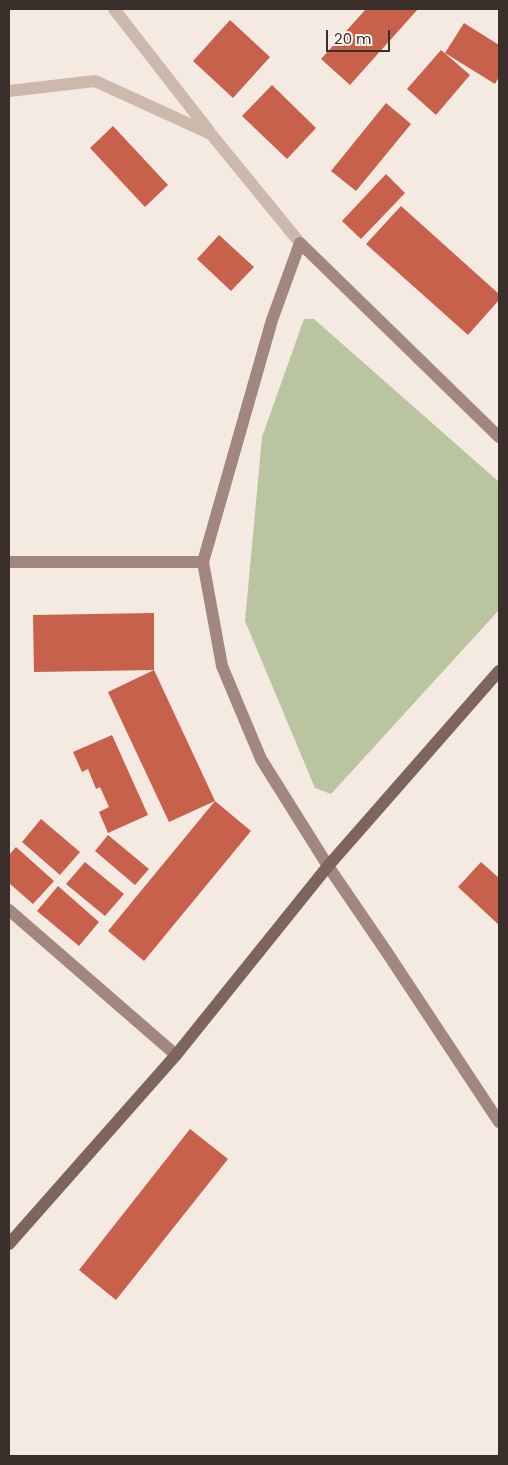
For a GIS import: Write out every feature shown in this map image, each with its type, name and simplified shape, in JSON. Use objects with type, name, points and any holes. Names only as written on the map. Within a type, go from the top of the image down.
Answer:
[{"type":"main road","points":[[499,437],[300,243],[272,320],[203,562],[222,666],[261,759],[328,866],[499,1122]]},
{"type":"main road","points":[[9,562],[203,562]]},
{"type":"main road","points":[[9,1244],[176,1055],[328,866],[499,670]]},
{"type":"main road","points":[[9,910],[176,1055]]},
{"type":"street","points":[[114,9],[211,134],[300,243]]},
{"type":"street","points":[[9,90],[95,81],[211,134]]},
{"type":"green space","points":[[304,319],[314,319],[499,482],[499,610],[331,794],[315,788],[245,621],[262,437]]},
{"type":"building","points":[[366,9],[418,9],[350,85],[321,59]]},
{"type":"building","points":[[230,20],[270,57],[233,98],[193,61]]},
{"type":"building","points":[[464,23],[499,45],[499,77],[495,84],[445,53]]},
{"type":"building","points":[[441,50],[470,75],[436,115],[407,89]]},
{"type":"building","points":[[272,85],[316,128],[287,159],[242,116]]},
{"type":"building","points":[[386,103],[411,124],[356,191],[331,171]]},
{"type":"building","points":[[113,126],[168,185],[145,207],[90,148]]},
{"type":"building","points":[[386,174],[405,193],[361,239],[342,221]]},
{"type":"building","points":[[401,206],[499,294],[499,300],[468,335],[366,244]]},
{"type":"building","points":[[219,235],[254,267],[231,291],[197,259]]},
{"type":"building","points":[[154,613],[154,670],[34,672],[33,615]]},
{"type":"building","points":[[154,670],[215,801],[169,822],[108,692]]},
{"type":"building","points":[[112,735],[148,815],[108,833],[99,812],[109,807],[100,787],[96,789],[88,769],[82,772],[73,752]]},
{"type":"building","points":[[215,801],[251,831],[144,961],[108,931]]},
{"type":"building","points":[[41,819],[80,852],[60,875],[22,842]]},
{"type":"building","points":[[108,835],[149,869],[135,885],[95,851]]},
{"type":"building","points":[[16,847],[54,881],[33,904],[9,883],[9,855]]},
{"type":"building","points":[[85,862],[124,894],[105,916],[66,884]]},
{"type":"building","points":[[481,862],[499,878],[499,925],[458,887]]},
{"type":"building","points":[[58,886],[99,922],[79,946],[37,911]]},
{"type":"building","points":[[190,1129],[228,1159],[116,1300],[79,1270]]}]
